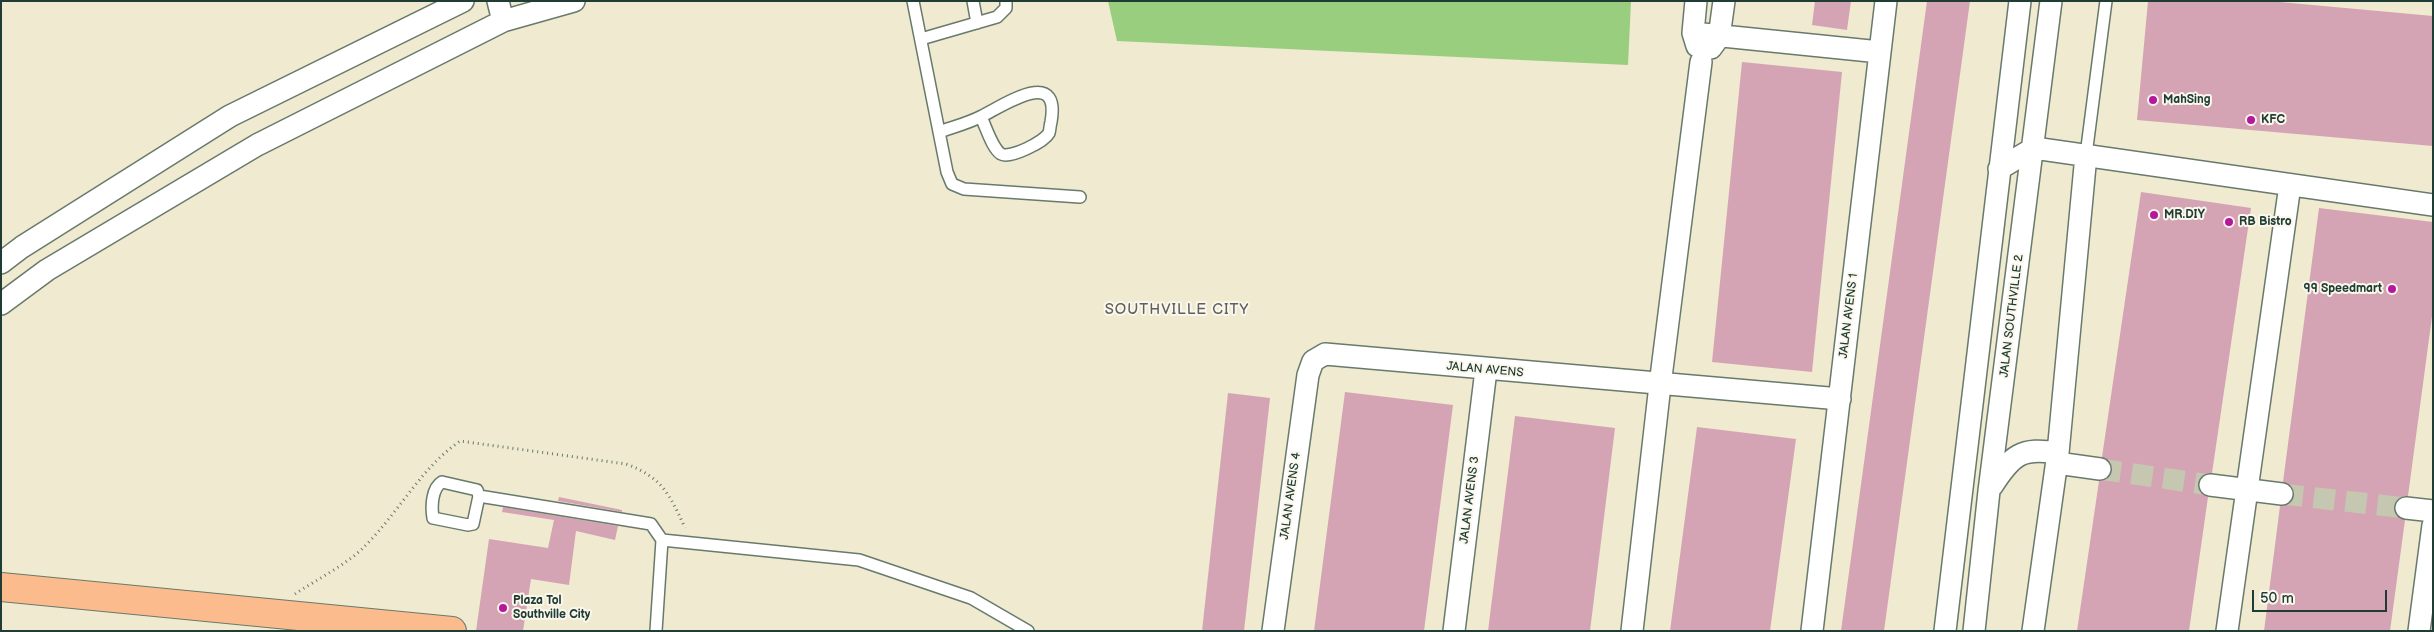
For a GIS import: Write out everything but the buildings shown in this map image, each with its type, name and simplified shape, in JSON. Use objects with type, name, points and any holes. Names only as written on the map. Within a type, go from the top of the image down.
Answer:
[{"type":"highway","points":[[1,587],[452,631]]},
{"type":"street","points":[[1,263],[22,247],[230,116],[464,1]]},
{"type":"street","points":[[1,304],[47,270],[257,145],[501,11],[574,1]]},
{"type":"street","points":[[1632,631],[1660,385],[1701,62],[1693,33],[1696,1]]},
{"type":"street","points":[[1701,62],[1719,37],[1724,1]]},
{"type":"street","name":"JALAN AVENS 1","points":[[1812,631],[1886,1]]},
{"type":"street","points":[[1945,631],[2020,1]]},
{"type":"street","name":"JALAN SOUTHVILLE 2","points":[[1974,631],[2051,1]]},
{"type":"street","points":[[1693,33],[1880,52]]},
{"type":"street","points":[[1999,169],[2034,148],[2433,205]]},
{"type":"street","points":[[2032,631],[2058,458],[2086,155]]},
{"type":"street","points":[[2227,631],[2290,184]]},
{"type":"street","name":"JALAN AVENS","points":[[1312,361],[1325,354],[1486,370],[1840,399]]},
{"type":"street","name":"JALAN AVENS 4","points":[[1273,631],[1308,375],[1312,361]]},
{"type":"street","name":"JALAN AVENS 3","points":[[1454,631],[1486,370]]},
{"type":"street","points":[[1990,491],[2006,466],[2025,451],[2042,450],[2058,458],[2100,469]]},
{"type":"street","points":[[2210,485],[2282,494]]},
{"type":"street","points":[[2406,508],[2433,511]]},
{"type":"street","points":[[2419,631],[2433,525]]},
{"type":"lane","points":[[913,1],[947,172],[952,184],[964,189],[1080,197]]},
{"type":"lane","points":[[973,1],[977,23]]},
{"type":"lane","points":[[921,39],[997,18],[1006,8],[1006,1]]},
{"type":"lane","points":[[2086,155],[2106,1]]},
{"type":"lane","points":[[939,132],[981,117],[1009,101],[1034,92],[1044,94],[1052,101],[1053,109],[1049,133],[1034,146],[1007,155],[1001,154],[995,147],[981,117]]},
{"type":"lane","points":[[442,482],[471,487],[477,490],[479,496],[473,524],[468,525],[433,518],[434,490],[436,485],[442,482]]},
{"type":"lane","points":[[479,496],[650,524],[662,540],[656,631]]},
{"type":"lane","points":[[662,540],[859,560],[971,598],[1028,631]]},
{"type":"green space","points":[[1108,1],[1631,1],[1628,65],[1117,41]]},
{"type":"tunnel","points":[[2100,469],[2210,485]]},
{"type":"tunnel","points":[[2282,494],[2406,508]]},
{"type":"place","name":"MahSing","points":[[2153,100]]},
{"type":"place","name":"KFC","points":[[2251,120]]},
{"type":"place","name":"MR.DIY","points":[[2154,215]]},
{"type":"place","name":"RB Bistro","points":[[2229,222]]},
{"type":"place","name":"99 Speedmart","points":[[2392,289]]},
{"type":"place","name":"Plaza Tol Southville City","points":[[503,608]]},
{"type":"district","name":"SOUTHVILLE CITY","points":[[1177,310]]}]
